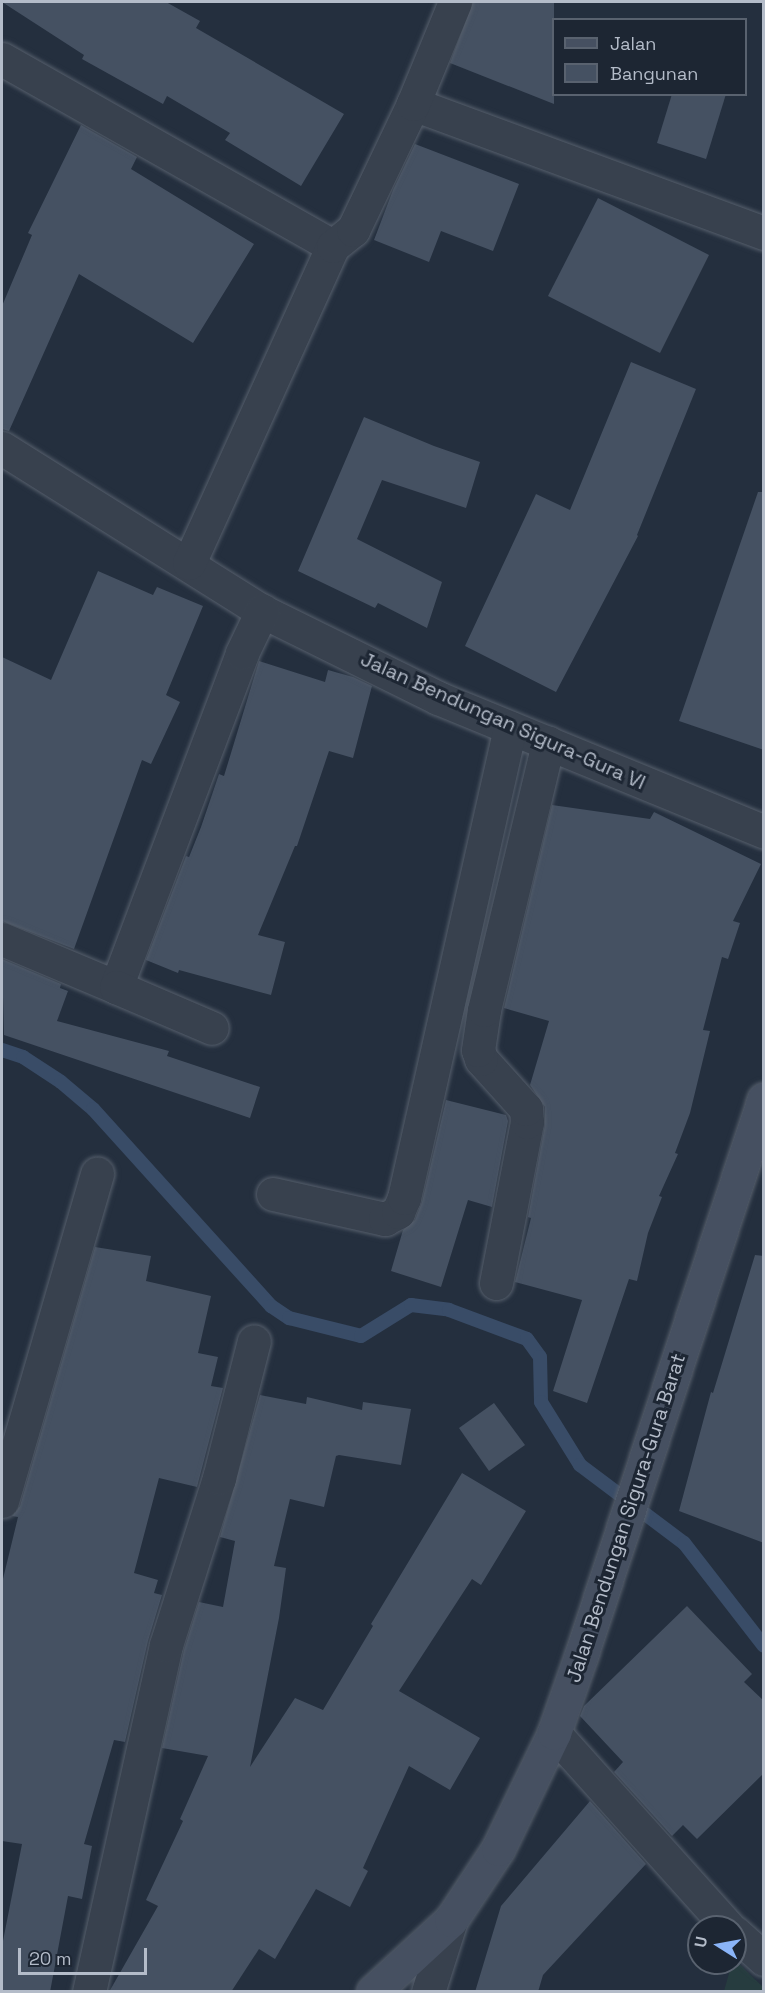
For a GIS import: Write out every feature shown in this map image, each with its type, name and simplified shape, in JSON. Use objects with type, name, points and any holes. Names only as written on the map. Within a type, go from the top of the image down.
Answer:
[{"type":"main road","name":"Jalan Bendungan Sigura-Gura Barat","points":[[374,1992],[451,1920],[498,1849],[554,1732],[764,1099]]},
{"type":"street","points":[[189,563],[333,246],[353,230],[413,104],[455,2]]},
{"type":"street","points":[[2,59],[333,246]]},
{"type":"street","points":[[413,104],[764,233]]},
{"type":"street","name":"Jalan Bendungan Sigura-Gura VI","points":[[2,448],[189,563],[262,611],[438,698],[764,832]]},
{"type":"street","points":[[116,987],[242,653],[262,611]]},
{"type":"street","points":[[273,1194],[385,1219],[398,1212],[404,1198],[510,728]]},
{"type":"street","points":[[496,1283],[527,1122],[526,1109],[481,1059],[478,1050],[484,1011],[548,743]]},
{"type":"street","points":[[2,939],[212,1028]]},
{"type":"street","points":[[2,1501],[97,1174]]},
{"type":"street","points":[[89,1992],[166,1645],[219,1478],[254,1341]]},
{"type":"street","points":[[554,1732],[717,1915]]},
{"type":"street","name":"Jalan Bendungan Sigura-Gura Barat","points":[[428,1992],[451,1920]]},
{"type":"street","points":[[747,1944],[764,1959]]},
{"type":"green space","points":[[747,1972],[763,1987],[763,1991],[724,1991],[729,1975],[747,1975]]},
{"type":"building","points":[[2,2],[166,2],[200,21],[196,28],[344,114],[301,186],[225,140],[230,133],[167,96],[163,104],[82,59],[84,55]]},
{"type":"building","points":[[473,2],[554,2],[552,96],[554,96],[554,104],[450,63]]},
{"type":"building","points":[[671,96],[725,96],[706,159],[657,143]]},
{"type":"building","points":[[81,125],[137,157],[131,169],[254,244],[193,343],[79,274],[9,431],[2,429],[2,306],[32,235],[28,233]]},
{"type":"building","points":[[415,144],[519,184],[493,251],[441,231],[429,262],[374,240],[393,190]]},
{"type":"building","points":[[598,198],[709,255],[660,353],[548,296]]},
{"type":"building","points":[[631,362],[696,389],[638,536],[556,692],[465,646],[536,494],[570,510]]},
{"type":"building","points":[[364,417],[480,462],[466,508],[382,480],[357,539],[442,582],[427,628],[378,603],[375,608],[298,571]]},
{"type":"building","points":[[758,492],[764,492],[764,750],[679,721]]},
{"type":"building","points":[[98,571],[153,595],[157,587],[203,606],[166,695],[180,702],[151,764],[142,760],[74,949],[2,921],[2,657],[51,680]]},
{"type":"building","points":[[259,661],[325,682],[328,670],[353,677],[372,686],[353,758],[329,751],[297,846],[295,846],[258,935],[285,942],[271,995],[179,970],[178,973],[146,960],[186,856],[189,857],[201,827],[219,774],[224,776]]},
{"type":"building","points":[[552,805],[650,819],[654,812],[761,864],[733,921],[740,923],[728,959],[722,957],[703,1030],[710,1031],[690,1113],[675,1153],[678,1154],[659,1196],[662,1197],[648,1233],[637,1281],[629,1279],[587,1403],[553,1391],[582,1300],[515,1282],[531,1218],[528,1217],[545,1125],[545,1107],[530,1085],[549,1021],[504,1008]]},
{"type":"building","points":[[2,959],[61,984],[60,988],[68,991],[57,1021],[169,1051],[167,1056],[260,1087],[250,1118],[4,1035]]},
{"type":"building","points":[[446,1100],[506,1115],[508,1121],[492,1207],[468,1200],[441,1287],[391,1271],[403,1230],[415,1220],[422,1202]]},
{"type":"building","points":[[95,1247],[151,1256],[146,1281],[211,1296],[198,1353],[218,1357],[211,1386],[223,1388],[197,1487],[159,1478],[134,1573],[158,1580],[154,1593],[162,1595],[148,1641],[125,1742],[114,1740],[84,1844],[92,1846],[82,1899],[68,1896],[50,1992],[2,1992],[2,1946],[22,1844],[2,1841],[2,1583],[18,1517],[12,1516],[20,1506]]},
{"type":"building","points":[[755,1255],[764,1256],[764,1543],[679,1511],[711,1392],[713,1393]]},
{"type":"building","points":[[260,1395],[306,1404],[307,1397],[362,1410],[363,1402],[411,1409],[401,1465],[339,1455],[336,1456],[324,1507],[290,1499],[274,1566],[286,1568],[279,1618],[250,1767],[295,1698],[323,1710],[373,1626],[371,1624],[462,1473],[526,1511],[481,1585],[472,1579],[399,1691],[480,1738],[450,1790],[409,1766],[363,1868],[368,1871],[350,1907],[316,1889],[275,1959],[259,1949],[231,1992],[109,1992],[158,1906],[146,1900],[183,1821],[180,1819],[208,1756],[162,1748],[184,1650],[199,1602],[223,1607],[235,1541],[220,1537]]},
{"type":"building","points":[[494,1403],[525,1445],[489,1471],[459,1428]]},
{"type":"building","points":[[687,1606],[752,1674],[744,1682],[764,1701],[764,1773],[697,1839],[683,1825],[672,1836],[614,1772],[623,1762],[580,1716],[584,1706]]},
{"type":"building","points":[[590,1801],[646,1864],[543,1975],[538,1992],[475,1992],[501,1906]]},
{"type":"waterway","points":[[2,1050],[23,1057],[61,1082],[93,1109],[271,1306],[289,1318],[361,1336],[411,1305],[449,1310],[527,1339],[540,1357],[541,1402],[580,1465],[684,1543],[764,1646]]}]
